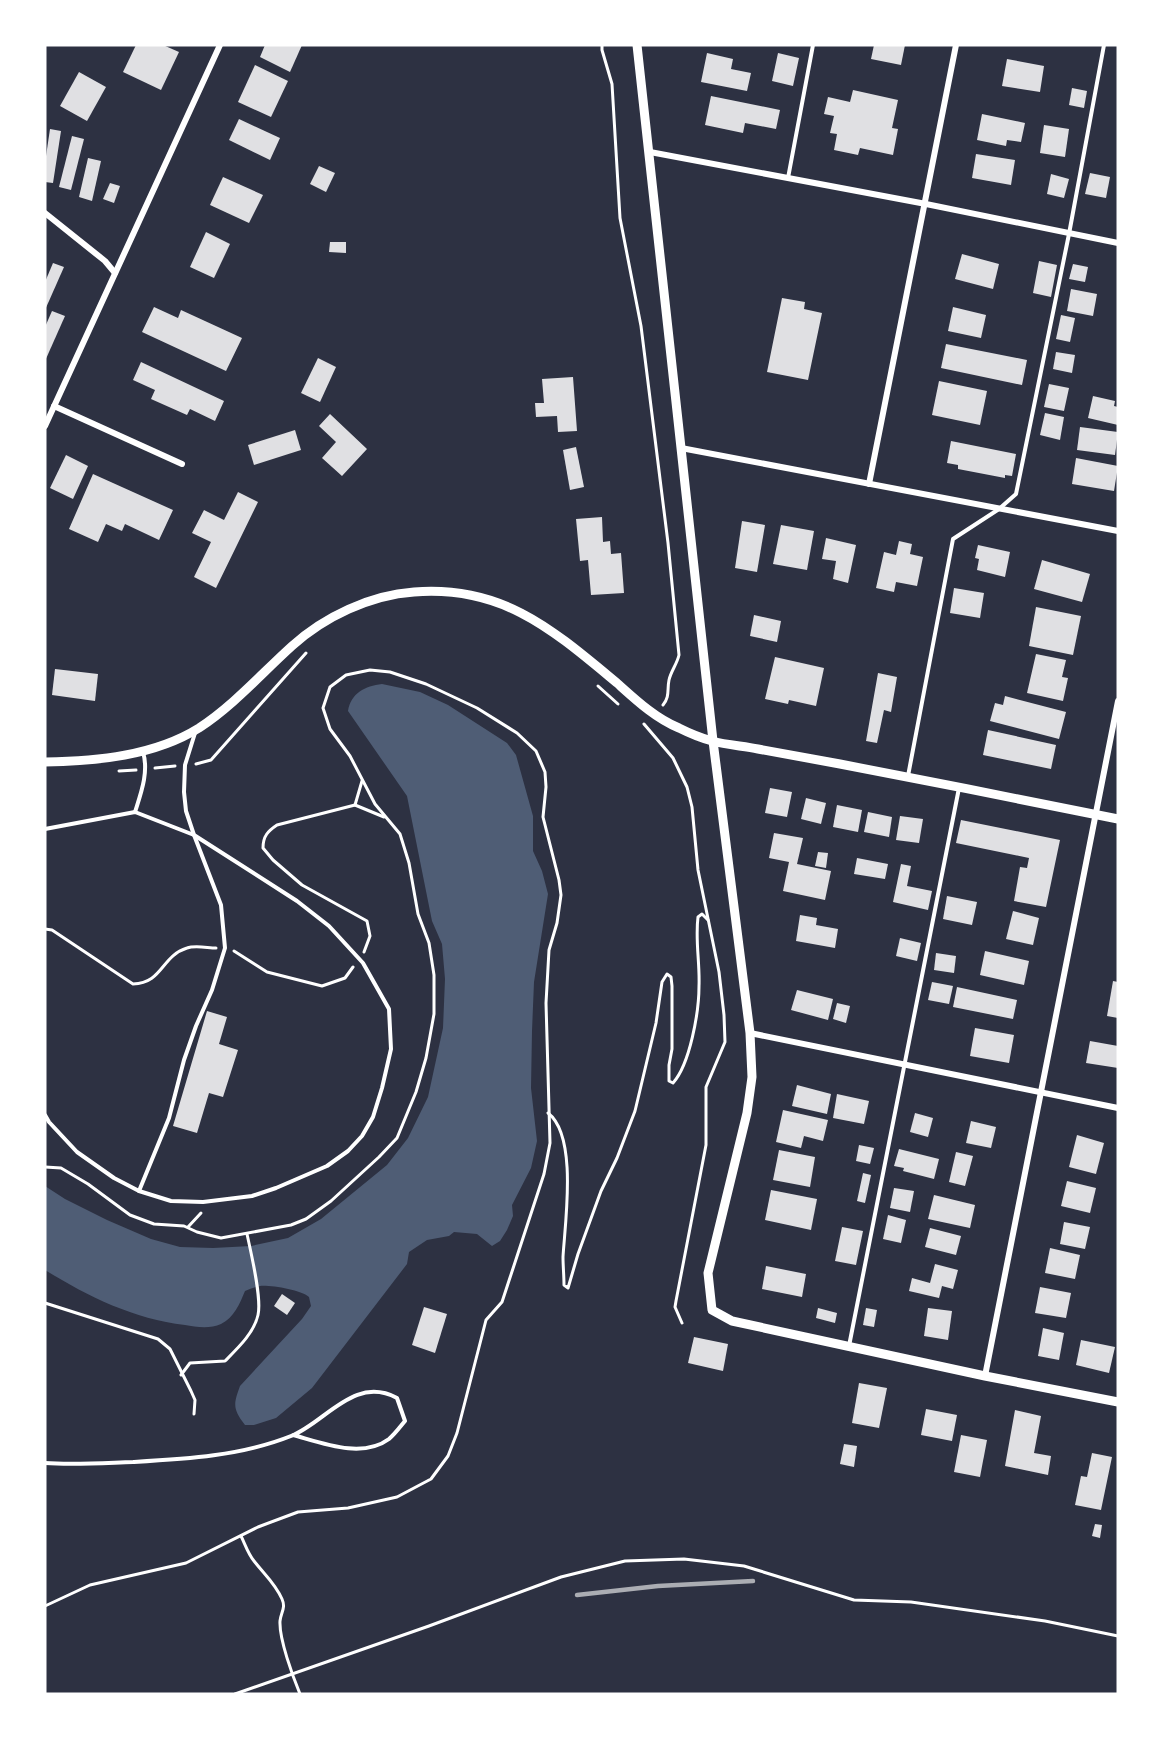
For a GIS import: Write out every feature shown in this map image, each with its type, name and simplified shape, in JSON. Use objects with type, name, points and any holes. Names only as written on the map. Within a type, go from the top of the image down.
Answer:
[{"type":"street","points":[[45,426],[220,45]]},
{"type":"street","points":[[638,45],[713,741],[750,1033],[752,1077],[747,1113],[708,1273],[712,1310],[732,1321],[985,1376],[1118,1402]]},
{"type":"street","points":[[869,484],[956,45]]},
{"type":"street","points":[[650,152],[1118,243]]},
{"type":"street","points":[[45,213],[105,261],[115,273]]},
{"type":"street","points":[[54,406],[182,464]]},
{"type":"street","points":[[681,448],[1118,531]]},
{"type":"street","points":[[45,762],[103,758],[165,744],[196,729],[224,710],[295,643],[330,619],[370,600],[411,592],[447,591],[475,595],[501,603],[529,616],[564,639],[654,714],[676,727],[713,741],[1118,819]]},
{"type":"street","points":[[985,1376],[1118,701]]},
{"type":"street","points":[[750,1033],[1118,1108]]},
{"type":"lane","points":[[788,178],[813,45]]},
{"type":"lane","points":[[908,777],[952,539],[999,509],[1016,494],[1069,234],[1104,45]]},
{"type":"lane","points":[[139,1191],[168,1118],[184,1060],[212,990],[225,948],[221,905],[186,811],[185,765],[196,729]]},
{"type":"lane","points":[[135,812],[146,762],[142,751]]},
{"type":"lane","points":[[849,1347],[959,788]]},
{"type":"lane","points":[[45,829],[135,812],[194,834],[297,901],[329,926],[363,963],[389,1010],[392,1049],[373,1117],[362,1136],[348,1151],[327,1166],[307,1176],[252,1196],[203,1202],[171,1201],[139,1191],[114,1178],[77,1152],[45,1115]]},
{"type":"lane","points":[[45,1463],[84,1464],[198,1458],[255,1448],[293,1435],[335,1406],[364,1392],[386,1392],[397,1398],[405,1421],[388,1440],[363,1450],[293,1435]]},
{"type":"path","points":[[602,45],[612,84],[620,218],[641,326],[668,543],[679,656],[669,676],[669,694],[664,705]]},
{"type":"path","points":[[116,771],[204,763],[211,760],[308,651]]},
{"type":"path","points":[[45,1167],[61,1168],[88,1184],[130,1215],[154,1224],[177,1224],[221,1238],[291,1225],[319,1211],[397,1138],[416,1092],[426,1058],[434,1014],[434,975],[429,943],[418,914],[409,863],[400,834],[384,817],[350,756],[330,729],[323,708],[330,687],[346,675],[370,670],[390,672],[426,684],[477,708],[517,733],[536,751],[545,772],[543,818],[561,895],[557,924],[549,950],[546,1003],[550,1143],[544,1174],[502,1302],[486,1320],[457,1433],[448,1456],[431,1479],[397,1497],[348,1508],[298,1512],[186,1563],[90,1585],[45,1606]]},
{"type":"path","points":[[597,686],[620,705]]},
{"type":"path","points":[[636,718],[656,736],[674,758],[687,787],[692,807],[699,870],[719,972],[725,1042],[706,1087],[706,1144],[675,1307],[682,1323]]},
{"type":"path","points":[[355,805],[362,781]]},
{"type":"path","points":[[45,929],[52,930],[133,984],[141,984],[154,979],[165,962],[188,947],[233,950],[267,972],[322,986],[338,982],[345,978],[366,951],[370,936],[367,921],[291,877],[268,854],[264,848],[263,838],[277,825],[355,805],[384,817]]},
{"type":"path","points":[[548,1113],[554,1117],[564,1138],[568,1213],[563,1260],[566,1288],[570,1284],[578,1254],[601,1191],[617,1158],[635,1111],[656,1023],[662,982],[667,974],[671,977],[672,986],[672,1048],[669,1081],[673,1083],[681,1072],[692,1035],[699,987],[698,917],[705,915],[709,922]]},
{"type":"path","points":[[188,1227],[201,1213],[203,1202]]},
{"type":"path","points":[[181,1375],[190,1363],[225,1361],[253,1329],[258,1313],[257,1288],[247,1234]]},
{"type":"path","points":[[45,1303],[158,1339],[170,1348],[195,1400],[194,1414]]},
{"type":"path","points":[[241,1536],[253,1560],[272,1580],[282,1599],[285,1608],[280,1621],[292,1675],[300,1694]]},
{"type":"path","points":[[235,1694],[561,1577],[625,1561],[684,1559],[744,1566],[854,1600],[911,1602],[1045,1621],[1118,1636]]},
{"type":"water","points":[[382,684],[420,692],[448,705],[507,743],[516,755],[533,816],[533,851],[542,871],[548,894],[534,982],[531,1088],[537,1141],[531,1168],[512,1205],[513,1216],[500,1241],[492,1246],[477,1234],[454,1232],[449,1236],[427,1240],[409,1252],[407,1264],[312,1388],[276,1418],[254,1425],[245,1425],[235,1407],[240,1386],[302,1319],[311,1306],[309,1297],[286,1288],[256,1287],[245,1291],[230,1318],[217,1326],[208,1327],[148,1318],[112,1305],[45,1270],[45,1186],[107,1220],[151,1239],[180,1247],[251,1246],[288,1238],[321,1219],[387,1165],[408,1138],[428,1097],[443,1028],[445,979],[442,944],[432,921],[407,796],[348,711],[356,695],[370,687]]},
{"type":"building","points":[[136,45],[163,45],[179,52],[161,90],[123,72]]},
{"type":"building","points":[[265,45],[302,45],[290,72],[260,57]]},
{"type":"building","points":[[874,45],[905,45],[901,65],[871,59]]},
{"type":"building","points":[[707,53],[733,59],[731,69],[751,73],[747,91],[701,82]]},
{"type":"building","points":[[778,53],[799,58],[793,86],[772,81]]},
{"type":"building","points":[[1007,59],[1044,66],[1040,92],[1002,86]]},
{"type":"building","points":[[255,65],[288,81],[271,117],[238,102]]},
{"type":"building","points":[[79,72],[106,87],[87,121],[60,106]]},
{"type":"building","points":[[1072,88],[1087,91],[1084,108],[1069,105]]},
{"type":"building","points":[[853,90],[898,100],[892,128],[898,129],[893,155],[860,148],[858,155],[834,150],[837,134],[830,133],[834,116],[824,114],[828,97],[850,102]]},
{"type":"building","points":[[711,96],[780,110],[776,129],[745,123],[743,133],[705,125]]},
{"type":"building","points":[[982,114],[1025,123],[1021,142],[1007,140],[1006,146],[977,140]]},
{"type":"building","points":[[239,119],[280,138],[270,160],[229,140]]},
{"type":"building","points":[[1044,125],[1069,129],[1065,157],[1040,153]]},
{"type":"building","points":[[50,129],[61,131],[53,183],[45,182]]},
{"type":"building","points":[[72,136],[84,139],[71,190],[59,187]]},
{"type":"building","points":[[976,154],[1015,160],[1011,185],[972,178]]},
{"type":"building","points":[[88,158],[101,161],[92,201],[79,197]]},
{"type":"building","points":[[319,166],[335,173],[326,192],[310,184]]},
{"type":"building","points":[[1090,173],[1110,177],[1106,198],[1085,194]]},
{"type":"building","points":[[1051,174],[1069,179],[1064,198],[1047,194]]},
{"type":"building","points":[[223,177],[263,195],[249,223],[210,205]]},
{"type":"building","points":[[110,183],[120,186],[114,203],[103,199]]},
{"type":"building","points":[[206,232],[230,244],[214,278],[190,267]]},
{"type":"building","points":[[330,242],[346,242],[346,253],[329,252]]},
{"type":"building","points":[[962,254],[999,264],[993,289],[955,279]]},
{"type":"building","points":[[1039,261],[1057,265],[1051,297],[1033,293]]},
{"type":"building","points":[[53,263],[64,267],[45,310],[45,282]]},
{"type":"building","points":[[1073,264],[1088,267],[1085,282],[1069,279]]},
{"type":"building","points":[[1071,289],[1097,294],[1093,316],[1067,311]]},
{"type":"building","points":[[782,298],[805,302],[804,309],[822,313],[808,380],[767,372]]},
{"type":"building","points":[[154,307],[178,318],[181,310],[242,338],[226,371],[142,332]]},
{"type":"building","points":[[953,307],[986,315],[981,338],[948,331]]},
{"type":"building","points":[[52,311],[65,316],[45,361],[45,327]]},
{"type":"building","points":[[1061,315],[1075,318],[1070,342],[1056,339]]},
{"type":"building","points":[[946,344],[1027,360],[1022,385],[941,368]]},
{"type":"building","points":[[1056,352],[1075,355],[1072,373],[1053,369]]},
{"type":"building","points":[[318,358],[336,367],[320,402],[301,393]]},
{"type":"building","points":[[141,362],[224,401],[215,421],[190,409],[187,415],[151,399],[155,390],[133,380]]},
{"type":"building","points":[[573,377],[577,431],[558,432],[557,416],[536,417],[535,403],[544,403],[542,379]]},
{"type":"building","points":[[939,381],[987,391],[980,425],[932,415]]},
{"type":"building","points":[[1049,384],[1069,388],[1064,411],[1044,407]]},
{"type":"building","points":[[1093,396],[1115,401],[1114,406],[1118,407],[1118,425],[1088,418]]},
{"type":"building","points":[[1045,413],[1064,417],[1060,440],[1040,435]]},
{"type":"building","points":[[330,414],[367,449],[342,476],[322,458],[336,442],[319,426]]},
{"type":"building","points":[[1080,427],[1118,432],[1115,455],[1077,450]]},
{"type":"building","points":[[295,430],[301,450],[254,465],[248,445]]},
{"type":"building","points":[[951,441],[1016,454],[1012,476],[1005,475],[1005,478],[958,469],[958,465],[947,463]]},
{"type":"building","points":[[576,447],[584,487],[570,490],[563,450]]},
{"type":"building","points":[[66,455],[88,466],[73,499],[50,488]]},
{"type":"building","points":[[1076,458],[1118,466],[1114,491],[1072,484]]},
{"type":"building","points":[[93,474],[173,510],[159,540],[125,524],[122,531],[106,524],[98,542],[69,529]]},
{"type":"building","points":[[238,492],[258,502],[216,588],[194,577],[211,542],[192,533],[204,510],[224,520]]},
{"type":"building","points":[[602,517],[603,542],[610,541],[611,554],[621,553],[624,593],[591,595],[588,560],[580,561],[576,519]]},
{"type":"building","points":[[742,521],[765,525],[757,572],[735,568]]},
{"type":"building","points":[[781,525],[814,531],[807,570],[773,564]]},
{"type":"building","points":[[826,538],[856,545],[848,583],[833,579],[836,561],[822,559]]},
{"type":"building","points":[[899,541],[912,544],[910,554],[923,557],[917,586],[896,582],[894,592],[876,588],[884,552],[896,555]]},
{"type":"building","points":[[978,545],[1010,552],[1005,577],[977,570],[979,559],[975,558]]},
{"type":"building","points":[[1042,560],[1090,574],[1082,602],[1034,589]]},
{"type":"building","points":[[954,588],[984,593],[980,618],[950,613]]},
{"type":"building","points":[[1036,607],[1081,616],[1073,655],[1029,646]]},
{"type":"building","points":[[754,615],[781,621],[777,642],[750,636]]},
{"type":"building","points":[[1036,654],[1066,660],[1062,677],[1068,678],[1063,701],[1027,693]]},
{"type":"building","points":[[775,657],[824,668],[816,706],[789,700],[788,704],[765,699]]},
{"type":"building","points":[[55,669],[98,674],[95,701],[52,695]]},
{"type":"building","points":[[878,673],[897,677],[891,712],[884,710],[877,743],[866,741]]},
{"type":"building","points":[[1005,696],[1066,712],[1059,739],[990,721],[995,703],[1003,705]]},
{"type":"building","points":[[988,730],[1056,745],[1051,769],[983,755]]},
{"type":"building","points":[[770,788],[792,792],[787,817],[765,813]]},
{"type":"building","points":[[806,798],[826,803],[821,824],[801,819]]},
{"type":"building","points":[[837,805],[862,810],[858,832],[833,827]]},
{"type":"building","points":[[868,812],[892,817],[889,837],[864,832]]},
{"type":"building","points":[[900,816],[923,819],[919,843],[896,840]]},
{"type":"building","points":[[961,820],[1060,840],[1046,907],[1014,901],[1020,867],[1027,868],[1029,858],[956,843]]},
{"type":"building","points":[[774,833],[803,838],[797,864],[831,871],[825,900],[783,891],[789,862],[769,858]]},
{"type":"building","points":[[818,852],[828,853],[826,868],[815,866]]},
{"type":"building","points":[[857,858],[888,864],[885,879],[854,874]]},
{"type":"building","points":[[901,864],[911,866],[907,886],[932,891],[928,910],[893,902]]},
{"type":"building","points":[[947,896],[977,902],[972,925],[943,919]]},
{"type":"building","points":[[1013,911],[1039,918],[1033,945],[1006,939]]},
{"type":"building","points":[[800,915],[817,918],[816,925],[838,929],[835,948],[796,941]]},
{"type":"building","points":[[900,938],[921,943],[917,961],[896,956]]},
{"type":"building","points":[[985,951],[1029,961],[1024,985],[980,975]]},
{"type":"building","points":[[936,953],[956,956],[954,973],[934,970]]},
{"type":"building","points":[[1113,981],[1118,982],[1118,1018],[1107,1016]]},
{"type":"building","points":[[932,982],[953,986],[949,1004],[928,1000]]},
{"type":"building","points":[[957,987],[1017,1000],[1013,1019],[953,1007]]},
{"type":"building","points":[[797,990],[833,999],[828,1020],[791,1010]]},
{"type":"building","points":[[837,1003],[850,1006],[846,1023],[833,1019]]},
{"type":"building","points":[[207,1011],[227,1017],[219,1044],[238,1050],[223,1097],[209,1093],[197,1133],[173,1126]]},
{"type":"building","points":[[975,1028],[1014,1035],[1009,1063],[970,1056]]},
{"type":"building","points":[[1090,1041],[1118,1046],[1118,1068],[1086,1063]]},
{"type":"building","points":[[797,1085],[831,1094],[827,1114],[792,1106]]},
{"type":"building","points":[[837,1094],[869,1101],[864,1124],[833,1118]]},
{"type":"building","points":[[783,1110],[828,1120],[823,1141],[804,1136],[801,1148],[776,1142]]},
{"type":"building","points":[[915,1113],[933,1118],[928,1137],[910,1132]]},
{"type":"building","points":[[971,1121],[996,1127],[991,1148],[966,1143]]},
{"type":"building","points":[[1077,1135],[1104,1143],[1096,1174],[1069,1167]]},
{"type":"building","points":[[859,1145],[874,1148],[870,1164],[856,1161]]},
{"type":"building","points":[[899,1149],[939,1159],[934,1179],[903,1171],[904,1168],[894,1166]]},
{"type":"building","points":[[779,1150],[815,1157],[810,1187],[773,1180]]},
{"type":"building","points":[[956,1152],[973,1156],[965,1186],[949,1182]]},
{"type":"building","points":[[863,1173],[871,1175],[865,1203],[857,1201]]},
{"type":"building","points":[[1067,1181],[1096,1188],[1090,1213],[1061,1206]]},
{"type":"building","points":[[894,1188],[914,1191],[910,1212],[890,1208]]},
{"type":"building","points":[[771,1190],[817,1199],[811,1230],[765,1220]]},
{"type":"building","points":[[934,1195],[975,1205],[970,1228],[928,1219]]},
{"type":"building","points":[[888,1215],[906,1220],[901,1243],[883,1239]]},
{"type":"building","points":[[1064,1222],[1090,1227],[1085,1249],[1060,1244]]},
{"type":"building","points":[[842,1227],[863,1231],[856,1265],[835,1261]]},
{"type":"building","points":[[930,1228],[961,1236],[956,1255],[925,1247]]},
{"type":"building","points":[[1050,1248],[1080,1255],[1075,1279],[1045,1273]]},
{"type":"building","points":[[935,1264],[958,1270],[953,1289],[942,1286],[939,1298],[909,1291],[912,1278],[930,1283]]},
{"type":"building","points":[[766,1266],[806,1274],[802,1297],[762,1289]]},
{"type":"building","points":[[1040,1287],[1071,1293],[1066,1318],[1035,1313]]},
{"type":"building","points":[[282,1294],[295,1303],[287,1315],[274,1306]]},
{"type":"building","points":[[424,1307],[447,1314],[435,1353],[412,1345]]},
{"type":"building","points":[[818,1308],[837,1313],[835,1323],[816,1318]]},
{"type":"building","points":[[866,1308],[877,1310],[874,1327],[863,1325]]},
{"type":"building","points":[[928,1308],[952,1311],[948,1340],[924,1336]]},
{"type":"building","points":[[1043,1328],[1064,1333],[1059,1360],[1038,1356]]},
{"type":"building","points":[[694,1337],[728,1344],[723,1371],[688,1363]]},
{"type":"building","points":[[1081,1340],[1115,1347],[1109,1373],[1076,1365]]},
{"type":"building","points":[[859,1383],[887,1388],[879,1428],[852,1423]]},
{"type":"building","points":[[926,1409],[957,1415],[952,1441],[921,1435]]},
{"type":"building","points":[[1015,1410],[1041,1416],[1034,1453],[1051,1456],[1048,1475],[1005,1466]]},
{"type":"building","points":[[961,1435],[987,1440],[980,1477],[954,1472]]},
{"type":"building","points":[[844,1444],[857,1446],[854,1467],[840,1464]]},
{"type":"building","points":[[1092,1453],[1112,1457],[1101,1510],[1075,1505],[1081,1476],[1087,1477]]},
{"type":"building","points":[[1095,1524],[1102,1525],[1100,1538],[1092,1536]]},
{"type":"railway","points":[[577,1595],[658,1586],[753,1581]]}]
